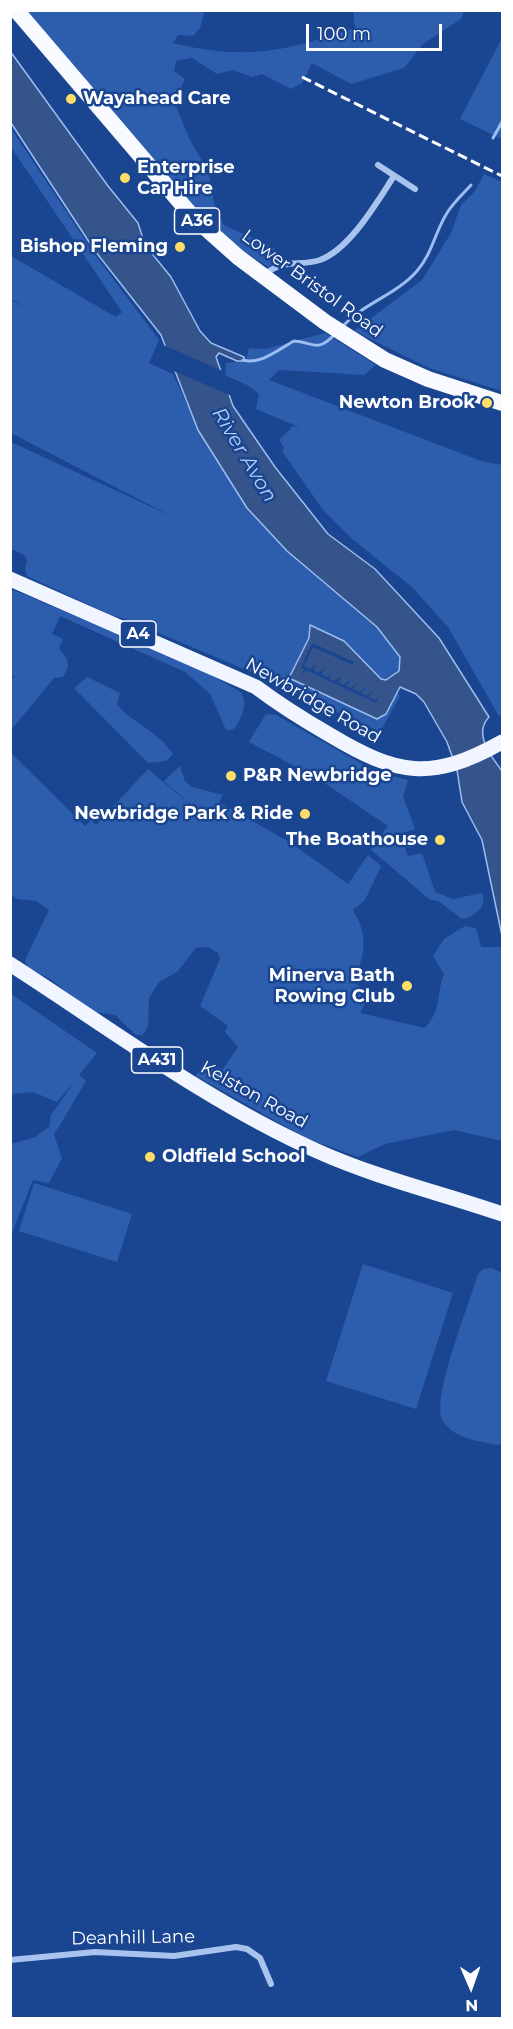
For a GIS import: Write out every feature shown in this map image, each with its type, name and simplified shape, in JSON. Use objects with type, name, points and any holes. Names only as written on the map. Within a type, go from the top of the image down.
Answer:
[{"type":"highway","name":"Lower Bristol Road","points":[[16,10],[192,216],[263,275],[325,322],[385,360],[428,379],[502,403]]},
{"type":"main road","name":"Newbridge Road","points":[[10,579],[256,687],[282,706],[378,762],[412,769],[431,768],[453,762],[502,742]]},
{"type":"main road","name":"Kelston Road","points":[[10,964],[216,1100],[286,1137],[385,1177],[502,1214]]},
{"type":"street","points":[[378,165],[415,189]]},
{"type":"street","points":[[263,275],[280,263],[319,260],[340,248],[394,176]]},
{"type":"street","name":"Deanhill Lane","points":[[10,1960],[95,1952],[174,1956],[236,1947],[255,1953],[260,1958],[271,1984]]},
{"type":"shaded area","points":[[23,11],[202,11],[204,13],[200,28],[193,36],[178,35],[173,43],[245,52],[286,48],[355,28],[353,11],[464,11],[461,19],[423,44],[404,68],[351,84],[312,63],[302,83],[291,89],[262,74],[252,77],[233,70],[217,74],[192,58],[176,61],[174,71],[185,79],[174,102],[190,140],[208,171],[215,207],[224,225],[274,248],[278,261],[268,267],[245,252],[240,252],[196,209]]},
{"type":"shaded area","points":[[502,38],[502,139],[460,119]]},
{"type":"shaded area","points":[[10,127],[93,252],[159,340],[149,363],[173,374],[198,429],[247,508],[287,551],[377,627],[400,657],[399,671],[389,678],[400,696],[380,732],[253,673],[126,619],[113,616],[27,576],[25,569],[27,560],[24,555],[11,549],[11,442],[173,517],[11,433],[11,300],[34,312],[11,299],[11,256],[116,317],[122,312],[11,147]]},
{"type":"shaded area","points":[[484,174],[502,182],[502,391],[429,368],[354,331],[422,280],[451,233],[461,205],[475,191]]},
{"type":"shaded area","points":[[325,333],[376,365],[364,375],[279,370],[269,380],[481,461],[502,465],[502,715],[499,716],[448,627],[413,588],[351,538],[323,510],[282,451],[284,448],[279,440],[293,426],[301,428],[256,409],[259,394],[249,386],[225,375],[226,363],[246,361],[249,348],[266,349]]},
{"type":"shaded area","points":[[11,589],[197,667],[242,693],[244,707],[237,725],[234,729],[226,730],[210,694],[185,672],[60,616],[52,634],[63,639],[59,648],[67,659],[68,667],[63,677],[54,678],[11,730],[11,680],[15,676],[11,676]]},
{"type":"shaded area","points":[[87,677],[120,693],[117,704],[159,739],[173,754],[166,761],[148,763],[74,688]]},
{"type":"shaded area","points":[[265,715],[276,715],[376,772],[408,780],[403,797],[415,829],[400,834],[408,856],[422,853],[435,892],[453,899],[482,893],[483,903],[479,911],[462,919],[440,902],[429,899],[371,850],[388,826],[317,778],[249,742]]},
{"type":"shaded area","points":[[10,752],[85,826],[91,820],[96,825],[148,769],[216,826],[164,781],[180,766],[185,781],[192,787],[223,795],[219,802],[291,843],[348,884],[368,855],[381,866],[365,900],[353,910],[361,929],[364,946],[353,982],[371,993],[360,1013],[425,1028],[437,1008],[444,974],[433,956],[444,939],[465,926],[476,928],[481,947],[502,947],[502,1141],[454,1130],[385,1144],[358,1157],[306,1138],[196,1076],[203,1062],[223,1069],[238,1047],[225,1032],[228,1026],[200,1006],[220,959],[218,953],[208,947],[196,948],[177,972],[159,982],[149,998],[148,1026],[143,1035],[136,1035],[115,1015],[96,1012],[83,1006],[52,980],[27,967],[25,960],[49,910],[36,901],[17,899],[11,894]]},
{"type":"shaded area","points":[[11,994],[97,1053],[79,1075],[86,1081],[54,1135],[62,1158],[49,1183],[33,1180],[11,1235],[11,1144],[35,1137],[49,1127],[51,1115],[75,1081],[57,1102],[33,1092],[11,1094]]},
{"type":"shaded area","points":[[34,1183],[132,1214],[117,1262],[19,1231]]},
{"type":"shaded area","points":[[363,1264],[453,1293],[416,1409],[326,1381]]},
{"type":"shaded area","points":[[492,1268],[502,1273],[502,1444],[497,1445],[467,1438],[454,1432],[443,1421],[440,1410],[446,1373],[478,1274],[483,1269]]},
{"type":"water","name":"River Avon","points":[[10,51],[108,186],[138,223],[145,245],[171,277],[200,331],[211,343],[244,357],[245,361],[237,361],[219,353],[216,357],[233,406],[275,467],[328,534],[375,569],[439,638],[489,717],[483,730],[483,738],[502,771],[502,936],[482,840],[462,802],[457,770],[447,742],[424,702],[416,694],[400,687],[386,714],[377,719],[289,678],[309,638],[310,625],[344,641],[381,679],[386,680],[399,671],[400,657],[377,627],[287,551],[247,508],[198,430],[161,335],[95,251],[11,123]]},
{"type":"pier","points":[[161,344],[225,372],[232,396],[169,369]]},
{"type":"pier","points":[[312,643],[354,662],[353,665],[313,647],[304,666],[310,669],[317,664],[313,670],[318,673],[326,668],[321,674],[327,677],[333,672],[329,678],[334,681],[342,676],[338,682],[343,685],[351,680],[346,686],[351,688],[358,683],[353,689],[359,692],[366,687],[361,693],[366,696],[373,691],[368,697],[376,700],[380,695],[376,703],[306,670],[302,675],[304,669],[301,668]]},
{"type":"waterway","points":[[493,138],[502,122]]},
{"type":"waterway","name":"Newton Brook","points":[[343,326],[360,311],[400,286],[417,271],[447,213],[471,185]]},
{"type":"waterway","name":"Newton Brook","points":[[243,360],[263,358],[294,341],[315,345],[323,344],[334,335]]},
{"type":"railway","points":[[302,77],[502,176]]},
{"type":"place","name":"Wayahead Care","points":[[71,99]]},
{"type":"place","name":"Enterprise Car Hire","points":[[125,178]]},
{"type":"place","name":"Bishop Fleming","points":[[180,247]]},
{"type":"place","name":"Newton Brook","points":[[487,403]]},
{"type":"place","name":"P&R Newbridge","points":[[231,776]]},
{"type":"place","name":"Newbridge Park & Ride","points":[[305,814]]},
{"type":"place","name":"The Boathouse","points":[[440,840]]},
{"type":"place","name":"Minerva Bath Rowing Club","points":[[407,986]]},
{"type":"place","name":"Oldfield School","points":[[150,1157]]}]
